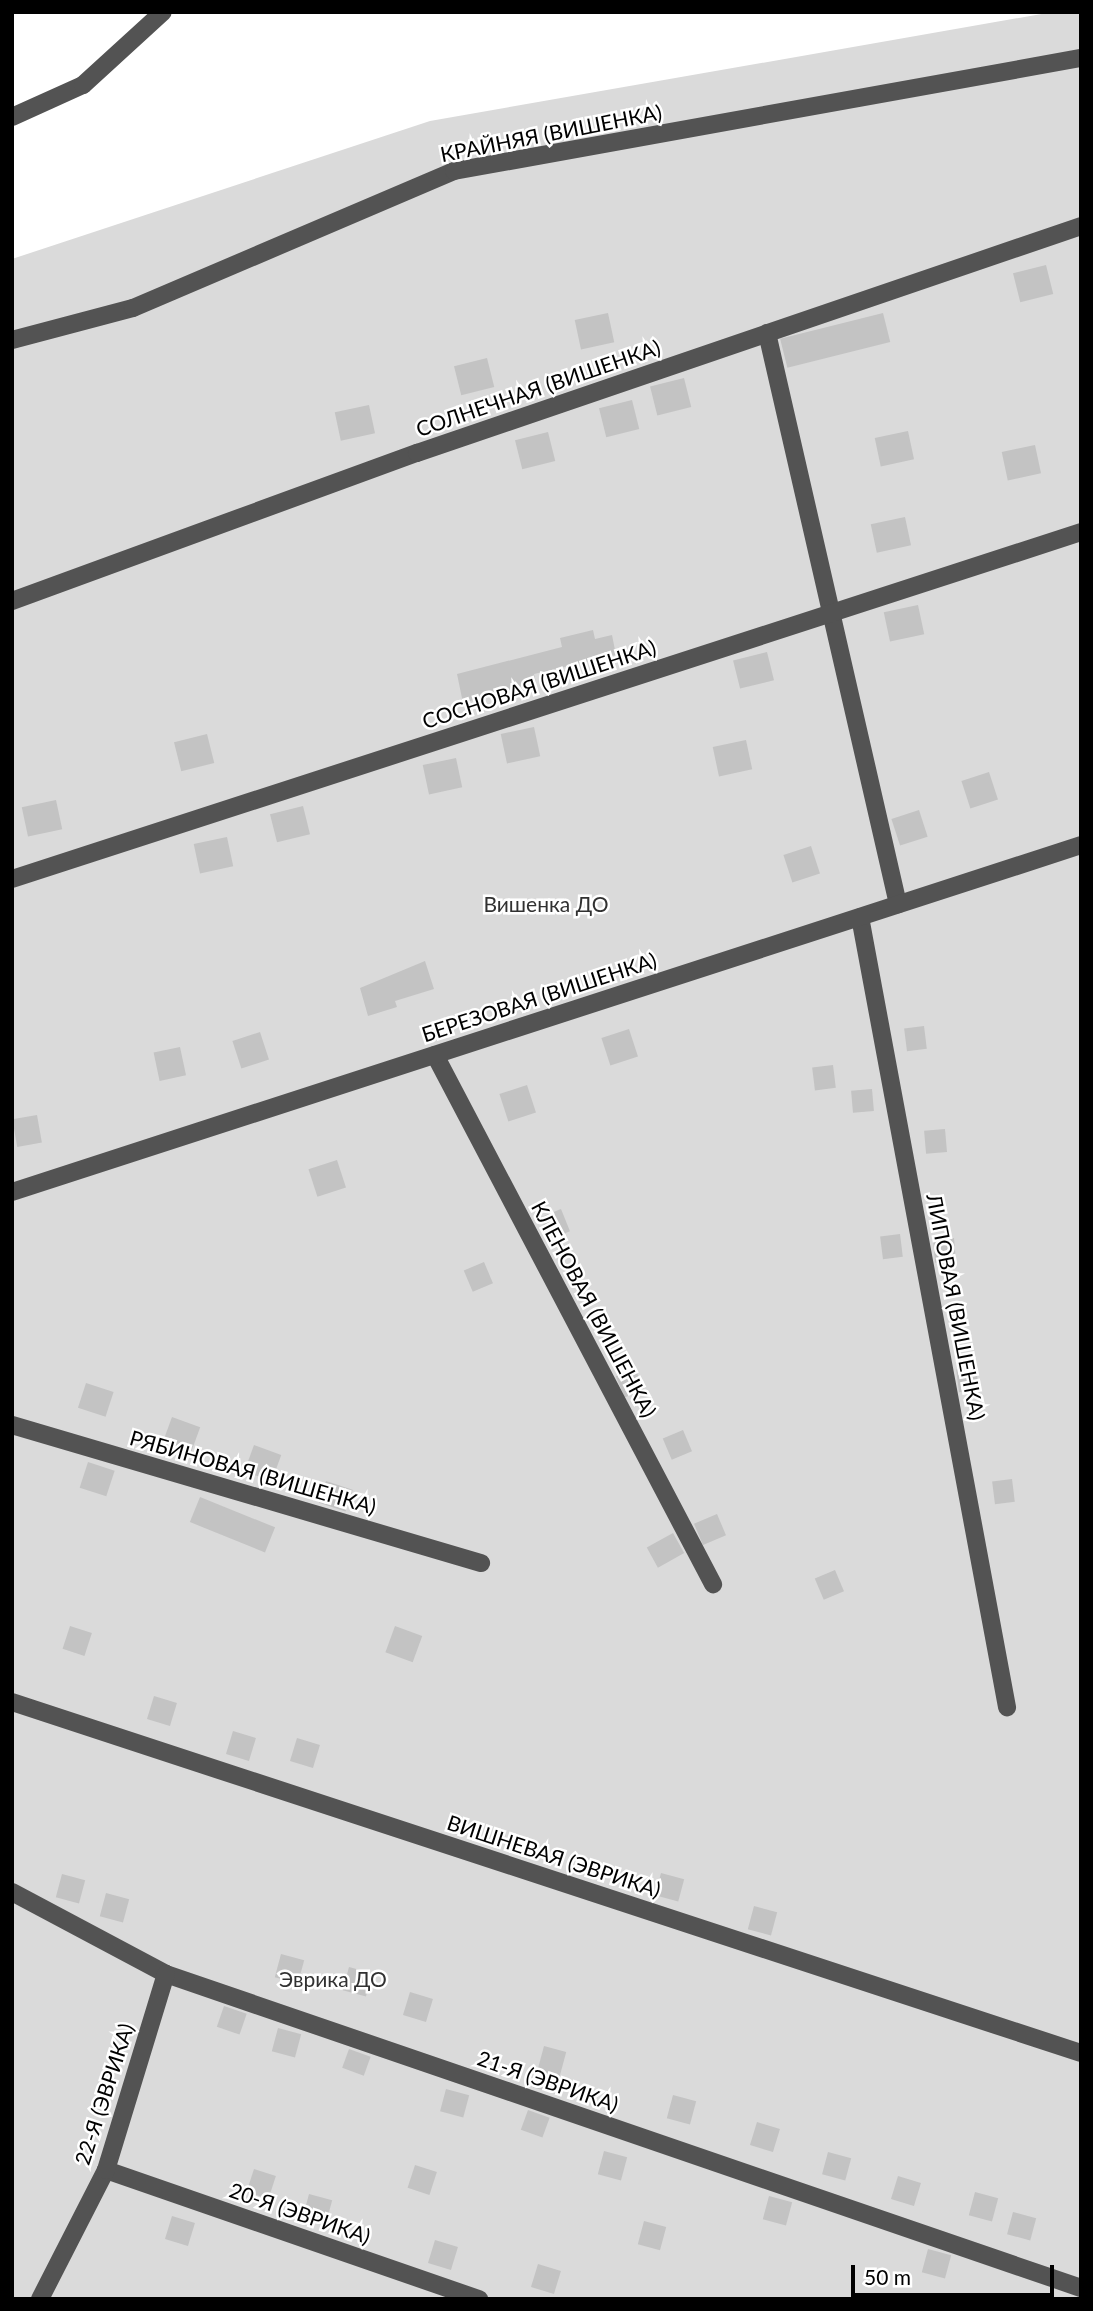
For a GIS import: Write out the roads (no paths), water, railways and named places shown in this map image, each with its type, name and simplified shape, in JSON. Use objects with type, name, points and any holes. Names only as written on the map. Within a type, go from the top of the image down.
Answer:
[{"type":"lane","points":[[12,117],[83,85],[163,12]]},
{"type":"lane","name":"КРАЙНЯЯ (ВИШЕНКА)","points":[[12,340],[133,308],[454,171],[1081,58]]},
{"type":"lane","name":"СОЛНЕЧНАЯ (ВИШЕНКА)","points":[[12,601],[417,453],[1081,226]]},
{"type":"lane","points":[[767,333],[898,904]]},
{"type":"lane","name":"СОСНОВАЯ (ВИШЕНКА)","points":[[12,879],[1081,532]]},
{"type":"lane","name":"БЕРЕЗОВАЯ (ВИШЕНКА)","points":[[12,1192],[1081,845]]},
{"type":"lane","name":"ЛИПОВАЯ (ВИШЕНКА)","points":[[860,917],[1007,1707]]},
{"type":"lane","name":"КЛЕНОВАЯ (ВИШЕНКА)","points":[[435,1055],[713,1584]]},
{"type":"lane","name":"РЯБИНОВАЯ (ВИШЕНКА)","points":[[12,1425],[481,1563]]},
{"type":"lane","name":"ВИШНЕВАЯ (ЭВРИКА)","points":[[12,1702],[1081,2053]]},
{"type":"lane","name":"21-Я (ЭВРИКА)","points":[[12,1892],[166,1974],[1081,2288]]},
{"type":"lane","name":"22-Я (ЭВРИКА)","points":[[40,2299],[106,2170],[166,1974]]},
{"type":"lane","name":"20-Я (ЭВРИКА)","points":[[106,2170],[479,2299]]},
{"type":"park label","name":"Вишенка ДО","points":[[546,904]]},
{"type":"park label","name":"Эврика ДО","points":[[333,1979]]}]
